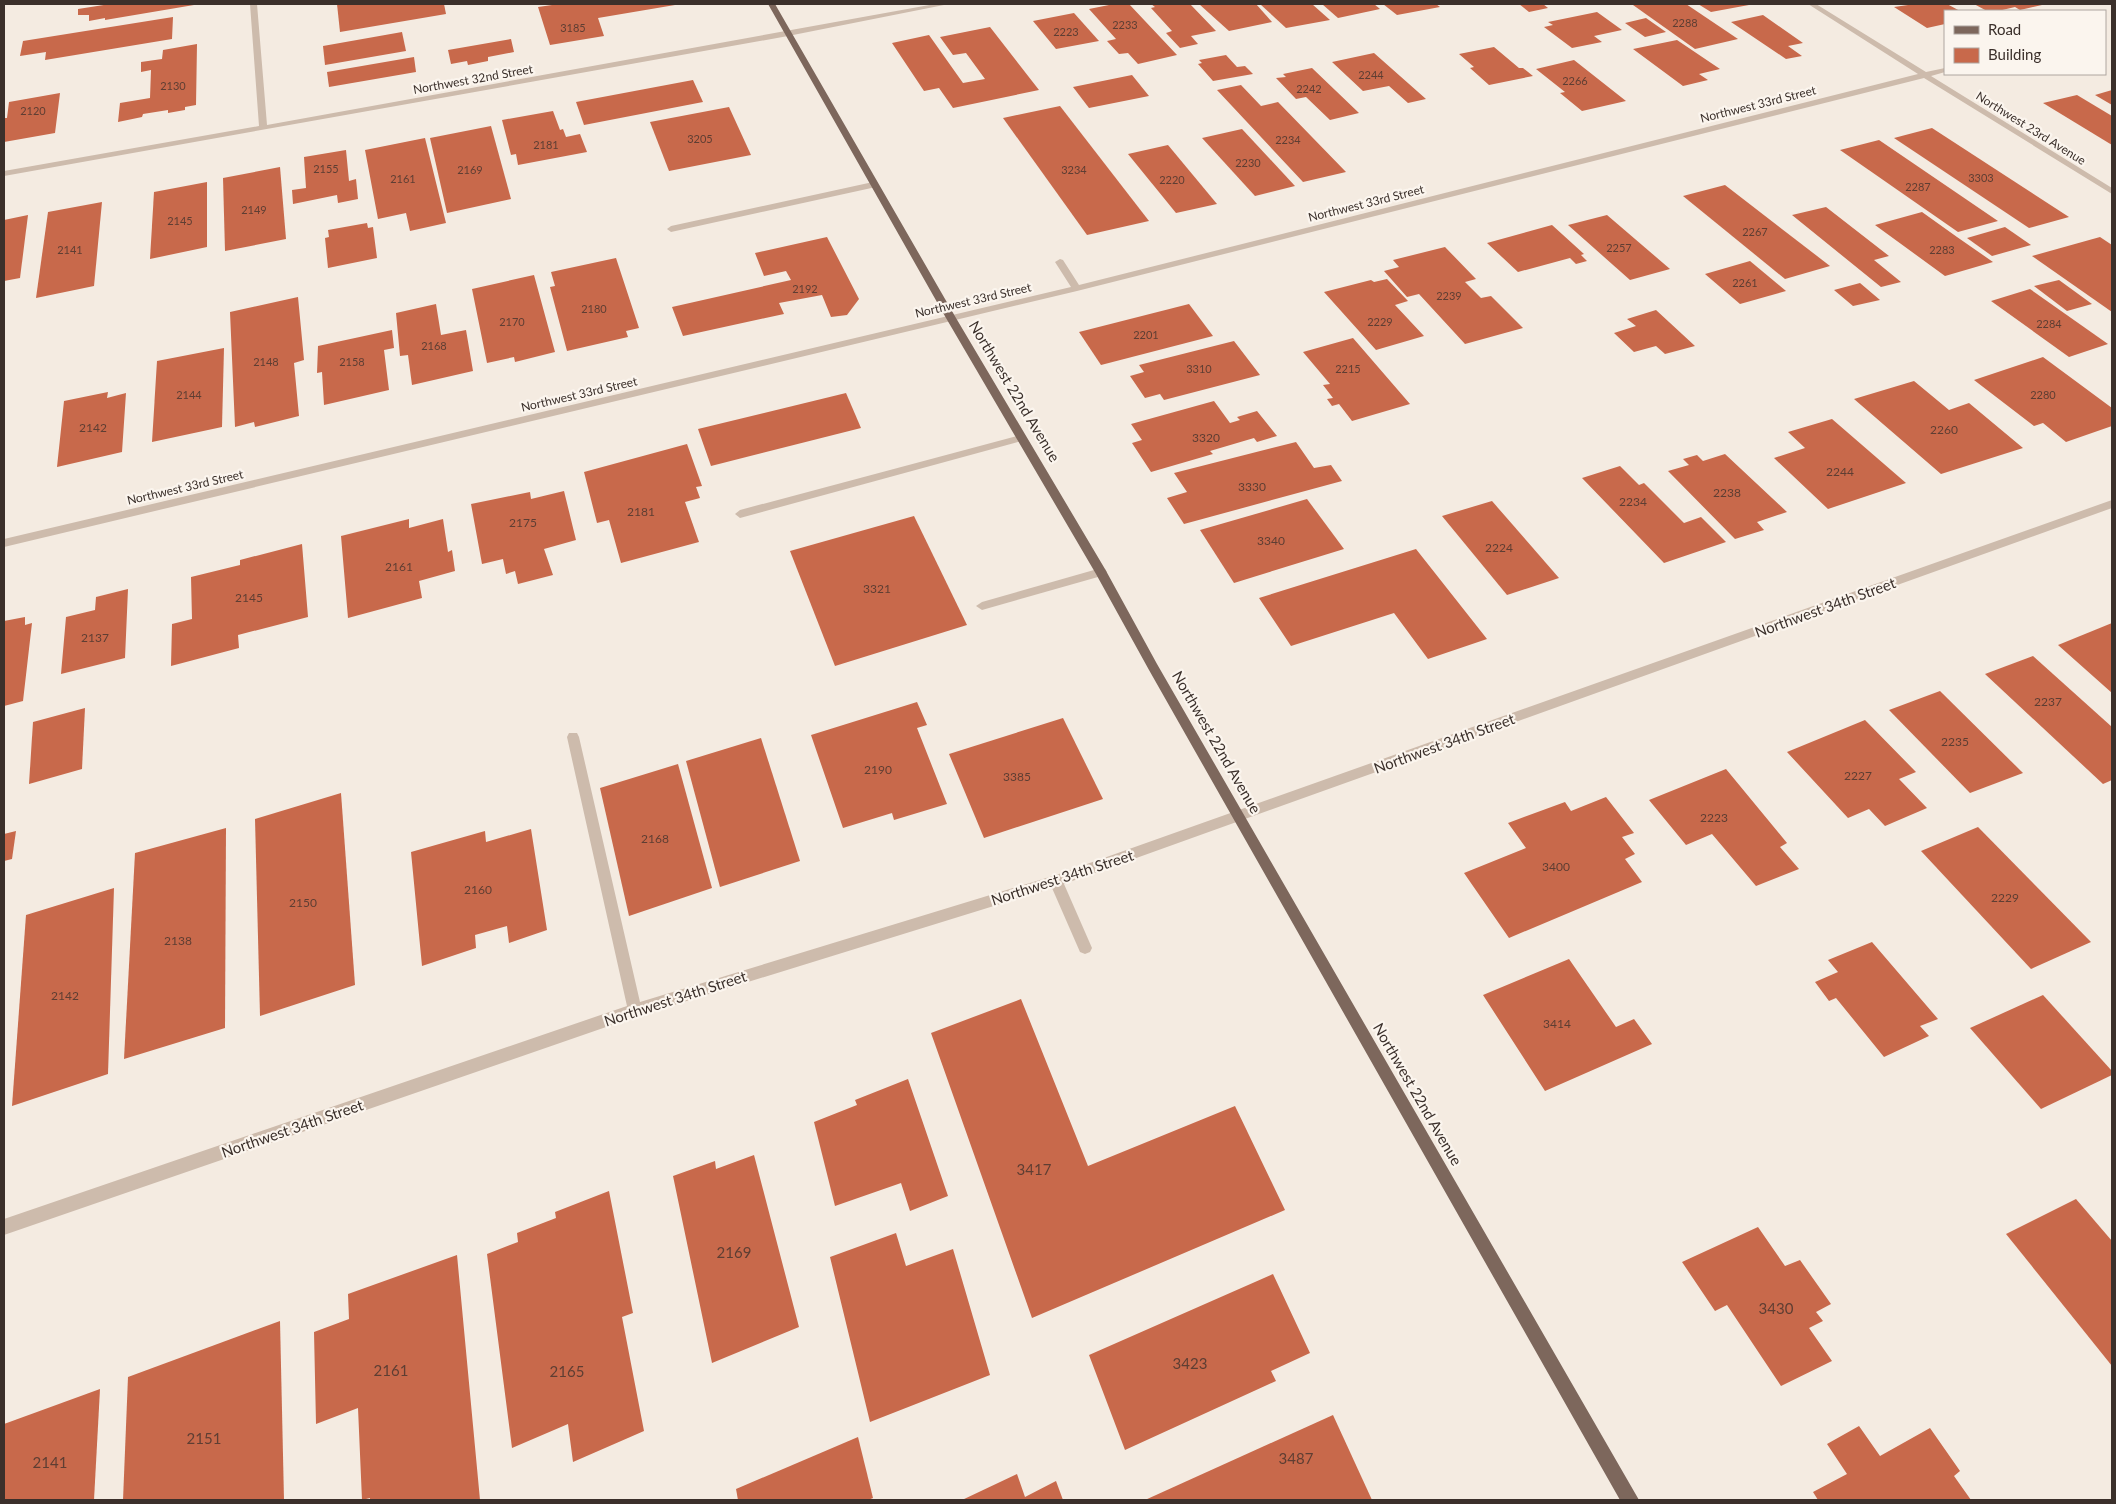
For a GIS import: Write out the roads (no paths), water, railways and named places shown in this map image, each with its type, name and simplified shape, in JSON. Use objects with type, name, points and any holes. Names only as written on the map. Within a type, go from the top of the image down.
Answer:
[{"type":"main road","name":"Northwest 22nd Avenue","points":[[771,4],[873,185],[1101,572],[1238,817],[1630,1500]]},
{"type":"street","points":[[253,4],[263,128]]},
{"type":"street","name":"Northwest 32nd Street","points":[[4,174],[788,34],[945,4]]},
{"type":"street","name":"Northwest 23rd Avenue","points":[[1811,4],[2112,192]]},
{"type":"street","name":"Northwest 33rd Street","points":[[4,543],[1077,288],[1944,70]]},
{"type":"street","points":[[671,229],[873,185]]},
{"type":"street","points":[[1060,262],[1077,288]]},
{"type":"street","points":[[740,514],[1022,438]]},
{"type":"street","name":"Northwest 34th Street","points":[[4,1228],[635,1010],[1056,881],[2112,504]]},
{"type":"street","points":[[982,606],[1101,572]]},
{"type":"street","points":[[573,738],[635,1010]]},
{"type":"street","points":[[1056,881],[1085,948]]}]
